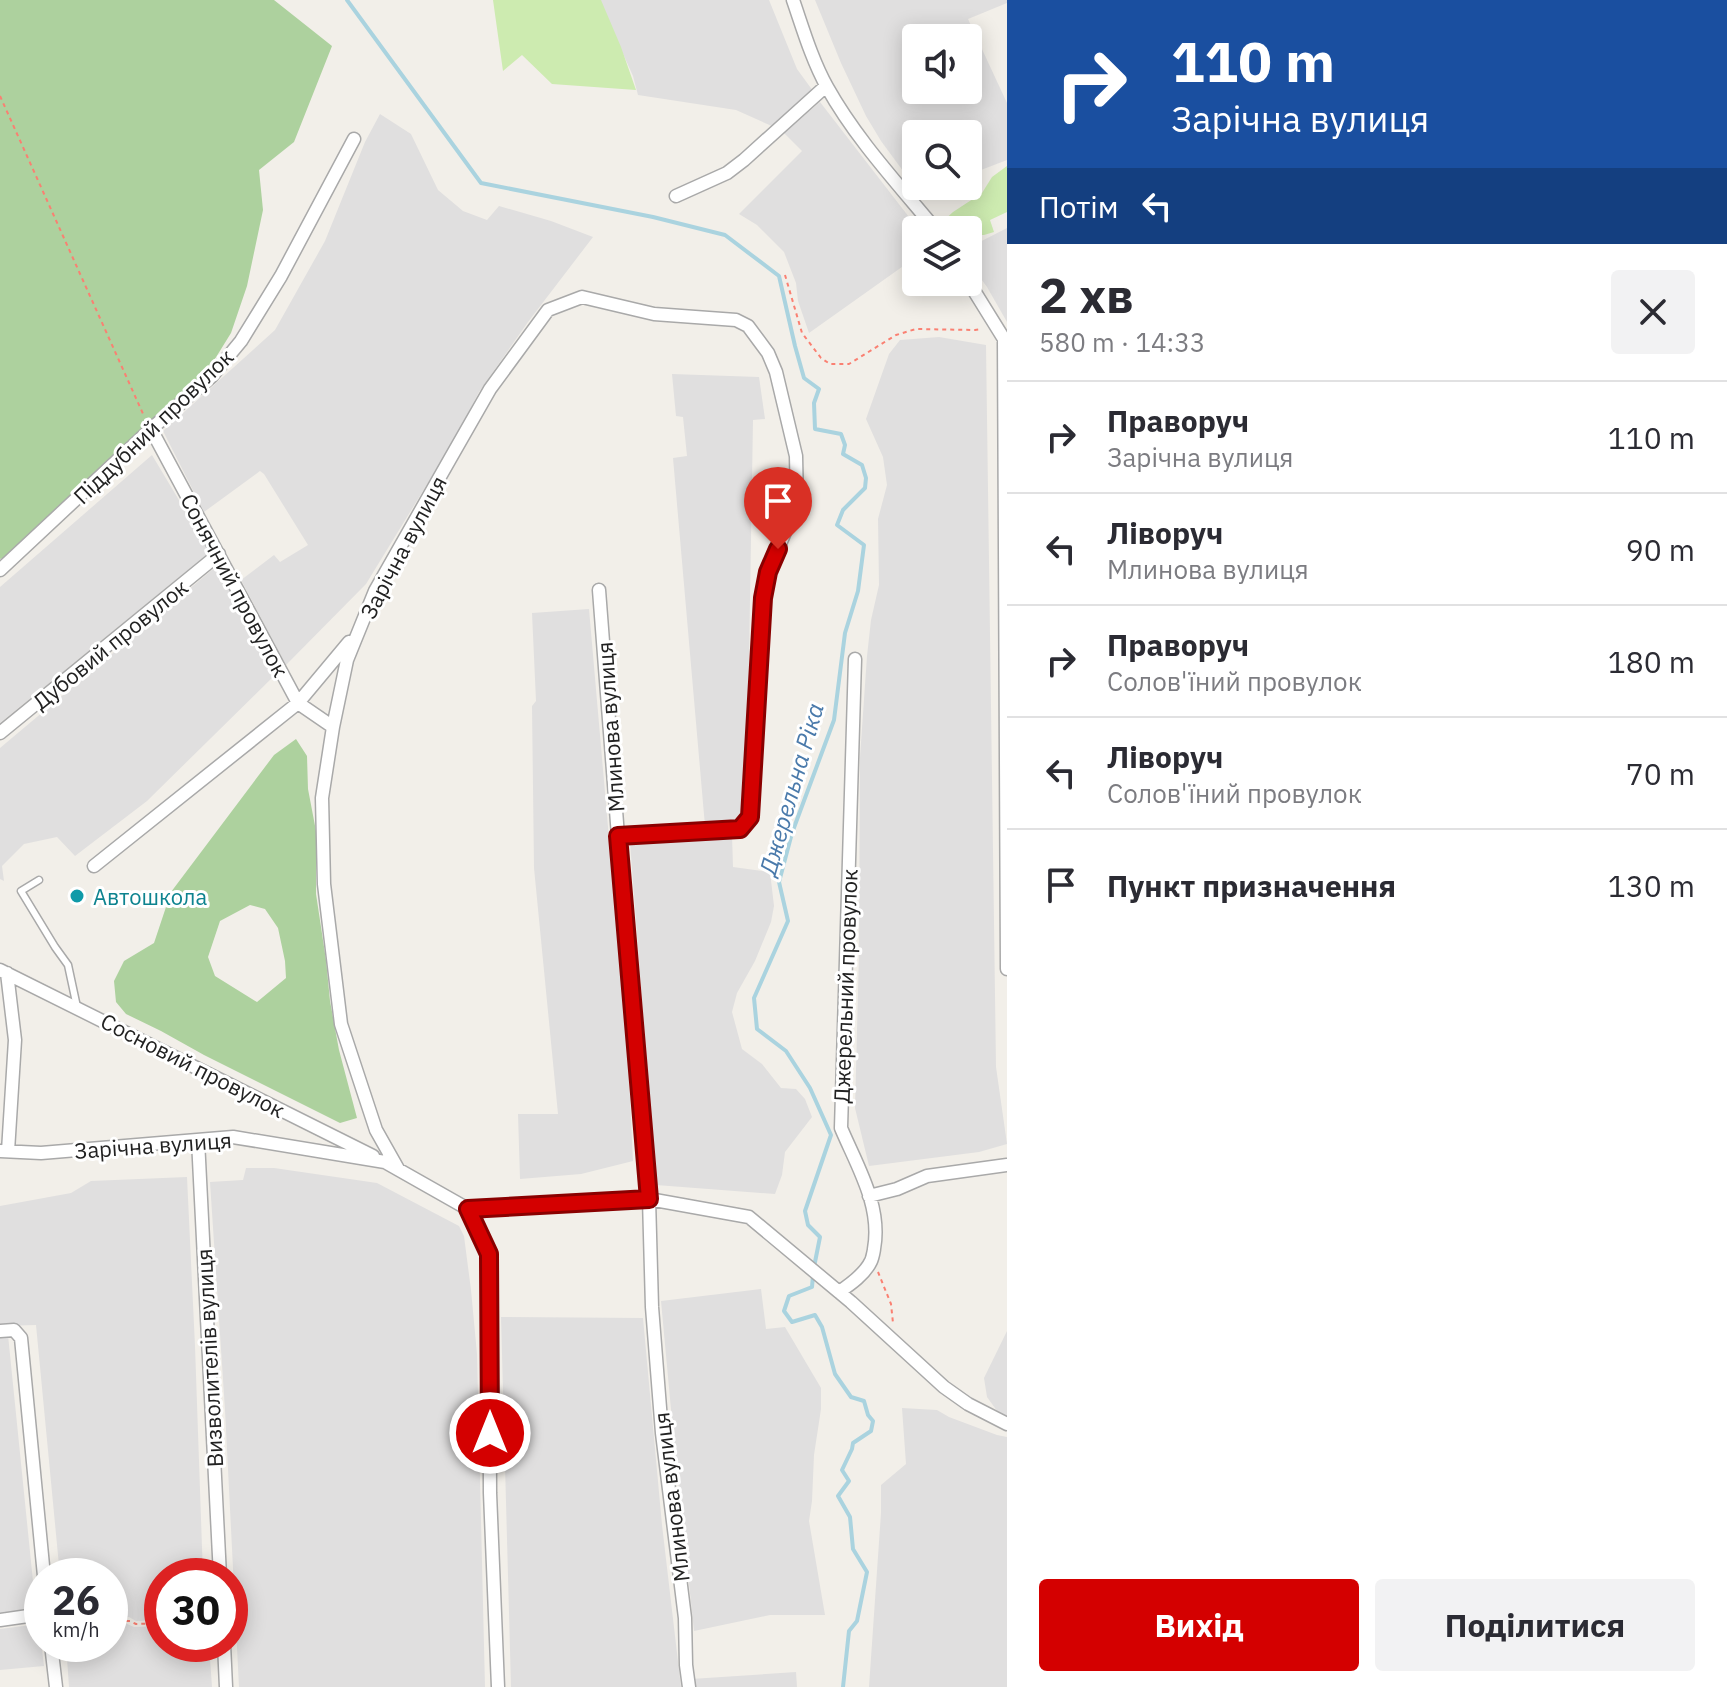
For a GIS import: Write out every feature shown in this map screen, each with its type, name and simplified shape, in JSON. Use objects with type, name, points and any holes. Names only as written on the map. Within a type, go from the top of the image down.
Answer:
[{"type":"street","points":[[793,0],[826,86],[854,127],[925,216]]},
{"type":"street","points":[[676,196],[727,173],[826,86]]},
{"type":"street","name":"Піддубний провулок","points":[[0,570],[212,376],[241,341],[281,276],[354,139]]},
{"type":"street","points":[[977,296],[1006,340],[1007,969]]},
{"type":"street","name":"Зарічна вулиця","points":[[398,1169],[376,1130],[341,1024],[324,870],[322,798],[347,660],[375,591],[490,389],[548,310],[582,297],[654,314],[736,320],[748,326],[768,353],[776,372],[796,456],[797,504],[768,572],[763,598],[750,817],[740,829],[618,836]]},
{"type":"street","name":"Сонячний провулок","points":[[151,429],[298,703],[333,727]]},
{"type":"street","name":"Дубовий провулок","points":[[0,733],[219,554]]},
{"type":"street","name":"Млинова вулиця","points":[[599,590],[649,1199],[652,1307],[662,1433],[685,1618],[689,1687]]},
{"type":"street","points":[[94,866],[298,703],[358,632]]},
{"type":"street","name":"Джерельний провулок","points":[[855,659],[841,1128],[876,1216],[872,1261]]},
{"type":"street","points":[[3,972],[15,1040],[4,1151]]},
{"type":"street","name":"Сосновий провулок","points":[[3,972],[385,1162]]},
{"type":"street","name":"Зарічна вулиця","points":[[4,1151],[41,1153],[233,1137],[385,1162],[468,1209]]},
{"type":"street","name":"Визволителів вулиця","points":[[198,1140],[219,1558]]},
{"type":"street","points":[[869,1196],[897,1189],[927,1176],[1007,1165]]},
{"type":"street","points":[[498,1687],[490,1493],[489,1254],[468,1209],[649,1199],[749,1217],[944,1387],[968,1404],[1007,1424]]},
{"type":"street","points":[[835,1289],[857,1279],[872,1261]]},
{"type":"street","points":[[0,1331],[14,1330],[21,1338],[42,1558]]},
{"type":"street","points":[[0,1620],[24,1617]]},
{"type":"street","points":[[53,1662],[56,1687]]},
{"type":"street","points":[[225,1662],[226,1687]]},
{"type":"lane","points":[[39,880],[21,891],[68,965],[77,1007]]},
{"type":"path","points":[[0,96],[144,416]]},
{"type":"path","points":[[785,275],[802,333],[830,364],[849,364],[896,335],[916,329],[975,330],[995,326]]},
{"type":"path","points":[[872,1261],[891,1304],[895,1343]]},
{"type":"shaded area","points":[[599,0],[769,0],[797,69],[813,91],[774,127],[736,110],[638,95],[633,76]]},
{"type":"shaded area","points":[[815,0],[1007,0],[1007,3],[968,19],[970,24],[902,24],[902,104],[982,104],[982,49],[1007,103],[1007,160],[982,170],[982,120],[902,120],[902,170],[866,116]]},
{"type":"shaded area","points":[[820,102],[908,216],[902,216],[902,267],[809,333],[784,252],[757,225],[739,214],[802,151],[784,133]]},
{"type":"shaded area","points":[[380,114],[411,134],[438,190],[463,211],[487,220],[499,206],[593,237],[479,392],[456,437],[366,584],[286,665],[241,580],[274,555],[280,562],[308,545],[260,471],[204,512],[163,431],[275,330],[325,241],[365,142]]},
{"type":"shaded area","points":[[1007,228],[1007,322],[982,280],[982,241]]},
{"type":"shaded area","points":[[939,337],[986,345],[996,1067],[1007,1144],[979,1152],[869,1166],[855,1108],[860,757],[867,656],[879,585],[878,519],[887,485],[883,457],[866,419],[889,354],[900,340]]},
{"type":"shaded area","points":[[672,374],[759,377],[765,419],[753,420],[747,779],[743,815],[730,825],[705,826],[673,458],[687,456],[683,417],[676,416]]},
{"type":"shaded area","points":[[152,455],[210,552],[0,723],[0,587]]},
{"type":"shaded area","points":[[219,564],[277,673],[147,801],[75,856],[57,837],[24,844],[2,866],[4,881],[0,879],[0,748]]},
{"type":"shaded area","points":[[589,609],[628,1056],[633,1161],[581,1174],[520,1179],[518,1114],[558,1114],[534,868],[532,706],[536,701],[532,613]]},
{"type":"shaded area","points":[[732,835],[733,867],[770,872],[774,906],[771,922],[755,961],[737,993],[732,1012],[742,1049],[762,1064],[781,1088],[796,1089],[805,1099],[812,1117],[785,1152],[782,1175],[775,1194],[656,1185],[630,842]]},
{"type":"shaded area","points":[[246,1168],[274,1168],[377,1183],[459,1226],[464,1236],[477,1354],[485,1687],[239,1687],[238,1662],[248,1662],[248,1558],[232,1558],[210,1182],[243,1180]]},
{"type":"shaded area","points":[[187,1177],[202,1558],[144,1558],[144,1621],[128,1617],[128,1558],[58,1558],[36,1325],[0,1326],[0,1206],[71,1193],[91,1181]]},
{"type":"shaded area","points":[[761,1289],[766,1329],[785,1327],[821,1388],[809,1521],[825,1615],[770,1615],[694,1631],[661,1301]]},
{"type":"shaded area","points":[[501,1317],[643,1318],[681,1687],[511,1687]]},
{"type":"shaded area","points":[[1007,1331],[1007,1417],[1000,1415],[987,1397],[984,1378]]},
{"type":"shaded area","points":[[8,1335],[31,1558],[24,1558],[24,1612],[0,1615],[0,1336]]},
{"type":"shaded area","points":[[902,1408],[937,1410],[1007,1437],[1007,1687],[869,1687],[881,1485],[906,1464]]},
{"type":"shaded area","points":[[128,1624],[144,1627],[144,1662],[210,1662],[212,1687],[69,1687],[67,1662],[128,1662]]},
{"type":"shaded area","points":[[24,1626],[24,1662],[44,1662],[44,1666],[0,1670],[0,1629]]},
{"type":"shaded area","points":[[796,1672],[797,1687],[693,1687],[691,1679]]},
{"type":"green space","points":[[0,0],[274,0],[332,46],[294,142],[259,170],[263,210],[247,286],[231,333],[205,375],[6,557],[0,559]]},
{"type":"green space","points":[[493,0],[601,0],[636,90],[552,84],[522,55],[503,71]]},
{"type":"green space","points":[[1007,166],[1007,212],[990,220],[994,232],[982,235],[982,216],[949,216],[971,200],[982,200],[982,193],[992,177]]},
{"type":"green space","points":[[296,739],[307,756],[308,789],[316,831],[316,894],[330,1001],[357,1118],[340,1123],[126,1014],[116,1002],[114,981],[124,961],[154,943],[171,892],[274,755]],"holes":[[[250,905],[265,909],[278,928],[286,978],[257,1002],[215,976],[208,957],[220,921]]]},
{"type":"waterway","name":"Джерельна Ріка","points":[[347,0],[481,183],[653,217],[725,235],[779,276],[804,378],[819,389],[814,403],[815,429],[841,434],[845,445],[843,454],[862,465],[865,488],[843,510],[837,525],[864,545],[858,591],[845,633],[834,720],[792,833],[779,882],[788,921],[754,998],[757,1029],[786,1051],[810,1088],[831,1135],[805,1211],[808,1225],[820,1237],[814,1267]]},
{"type":"waterway","name":"Джерельна Ріка","points":[[813,1276],[812,1287],[789,1296],[784,1311],[792,1322],[815,1315],[822,1327],[835,1374],[851,1397],[864,1401],[873,1421],[871,1431],[853,1443],[842,1470],[849,1481],[838,1496],[850,1517],[853,1549],[867,1572],[857,1621],[849,1631],[843,1687]]},
{"type":"place","name":"Автошкола","points":[[77,896]]},
{"type":"route","points":[[490,1433],[489,1254],[468,1209],[649,1199],[618,836],[740,829],[750,817],[763,598],[768,572],[778,549]]}]
